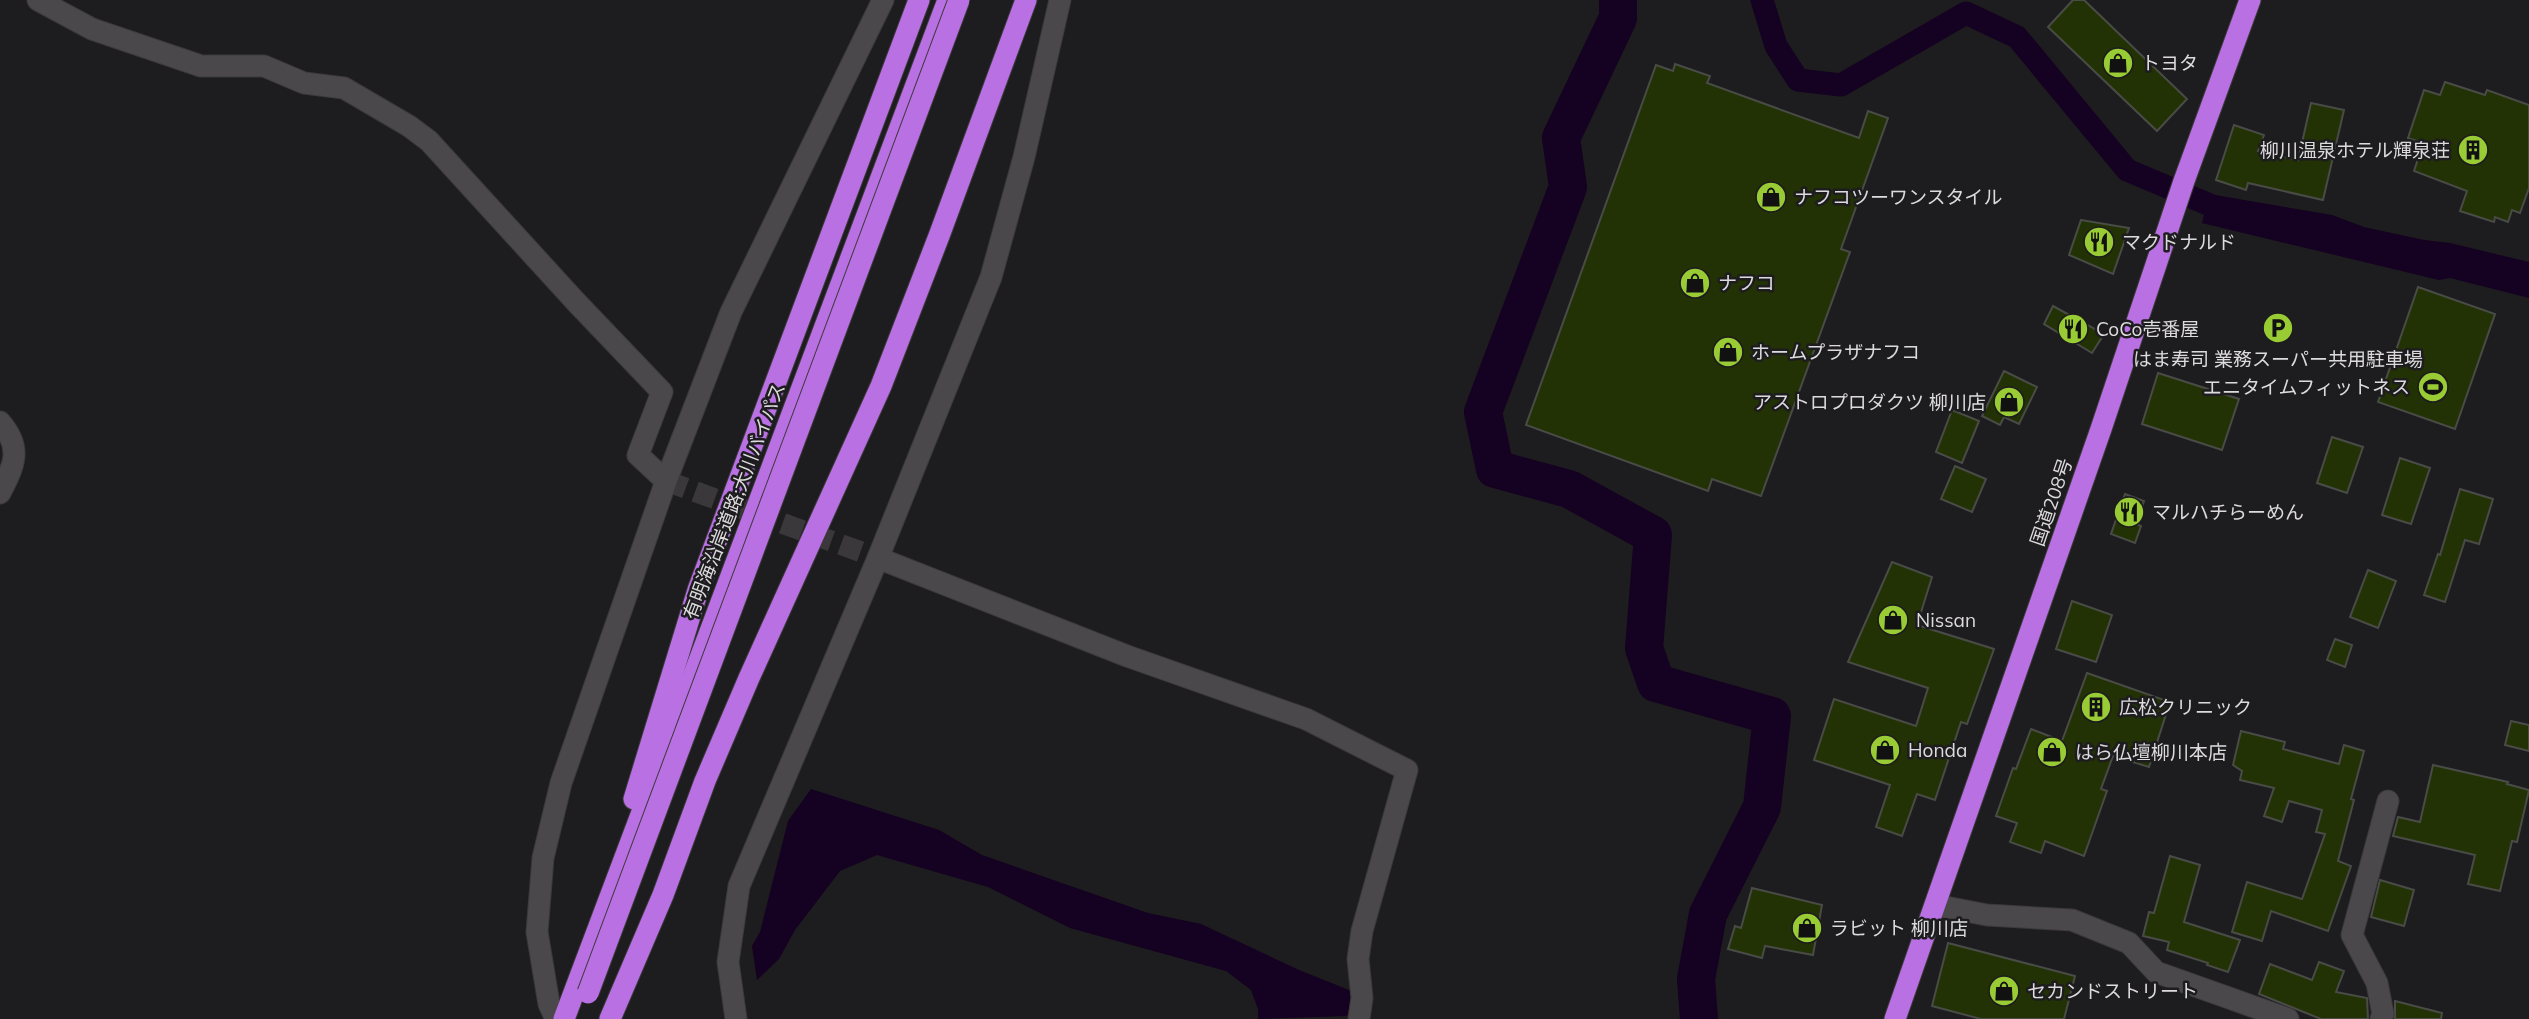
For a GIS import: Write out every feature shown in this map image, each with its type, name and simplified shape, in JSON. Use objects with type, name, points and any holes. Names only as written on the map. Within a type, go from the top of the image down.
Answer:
[{"type":"highway","points":[[603,916],[619,849],[698,590],[919,0]]},
{"type":"highway","name":"有明海沿岸道路;大川バイパス","points":[[564,1019],[948,0]]},
{"type":"highway","name":"有明海沿岸道路;大川バイパス","points":[[578,1019],[959,0]]},
{"type":"highway","points":[[611,1016],[663,895],[705,781],[749,678],[881,386],[1026,0]]},
{"type":"highway","name":"国道208号","points":[[1895,1019],[2184,181],[2250,0]]},
{"type":"street","points":[[38,0],[92,29],[201,66],[264,66],[304,83],[344,88],[409,126],[429,141],[662,392],[638,455],[666,481]]},
{"type":"street","points":[[556,1019],[549,1004],[537,933],[542,858],[561,783],[666,481],[731,312],[883,0]]},
{"type":"street","points":[[736,1019],[728,962],[739,886],[878,558],[991,277],[1024,157],[1060,0]]},
{"type":"street","points":[[0,422],[11,435],[15,455],[0,493]]},
{"type":"street","points":[[878,558],[1127,656],[1306,719],[1407,770],[1362,931],[1358,959],[1362,998],[1359,1019]]},
{"type":"street","points":[[2381,1019],[2383,1014],[2377,983],[2352,935],[2388,800]]},
{"type":"street","points":[[1935,905],[1987,915],[2072,920],[2129,943],[2155,972],[2288,1019]]},
{"type":"shaded area","points":[[2209,194],[2332,215],[2364,227],[2450,243],[2529,262],[2529,298],[2450,278],[2439,280],[2202,223]]},
{"type":"shaded area","points":[[811,789],[939,830],[982,855],[1148,913],[1201,924],[1299,970],[1354,992],[1347,1016],[1258,1019],[1258,1009],[1251,990],[1226,971],[1070,928],[988,887],[877,855],[840,871],[795,930],[779,959],[757,980],[752,946],[760,932],[788,821]]},
{"type":"building","name":"トヨタ","points":[[2073,0],[2084,0],[2187,99],[2157,131],[2048,27]]},
{"type":"building","name":"ナフコ","points":[[1675,64],[1710,76],[1707,83],[1859,138],[1868,111],[1888,118],[1841,249],[1850,252],[1761,496],[1712,479],[1708,491],[1526,425],[1656,65],[1673,71]]},
{"type":"building","name":"柳川温泉ホテル輝泉荘","points":[[2445,82],[2485,95],[2487,90],[2529,105],[2529,188],[2520,213],[2512,210],[2508,222],[2495,217],[2494,222],[2460,211],[2467,191],[2414,171],[2418,159],[2414,158],[2420,142],[2408,138],[2424,90],[2440,95]]},
{"type":"building","points":[[2311,103],[2344,110],[2323,200],[2248,183],[2246,190],[2216,180],[2234,125],[2264,135],[2258,151],[2298,160]]},
{"type":"building","name":"マクドナルド","points":[[2081,220],[2129,228],[2113,274],[2069,255]]},
{"type":"building","points":[[2418,287],[2495,314],[2455,429],[2378,402]]},
{"type":"building","name":"CoCo壱番屋","points":[[2053,306],[2104,334],[2092,353],[2044,324]]},
{"type":"building","name":"アストロプロダクツ 柳川店","points":[[2004,371],[2037,387],[2019,424],[2004,417],[2000,425],[1982,416]]},
{"type":"building","points":[[2158,373],[2239,399],[2222,450],[2142,424]]},
{"type":"building","points":[[1952,410],[1979,421],[1962,463],[1936,452]]},
{"type":"building","points":[[2332,437],[2363,447],[2347,493],[2317,483]]},
{"type":"building","points":[[2400,458],[2430,468],[2411,524],[2382,515]]},
{"type":"building","points":[[1955,466],[1986,479],[1972,512],[1941,499]]},
{"type":"building","points":[[2460,489],[2493,499],[2479,544],[2465,540],[2445,602],[2424,595],[2438,554],[2440,555]]},
{"type":"building","name":"マルハチらーめん","points":[[2125,494],[2144,501],[2136,524],[2141,526],[2135,543],[2111,534]]},
{"type":"building","points":[[1892,562],[1932,577],[1917,625],[1994,649],[1967,724],[1961,722],[1935,800],[1917,794],[1902,836],[1876,827],[1890,785],[1814,760],[1834,699],[1916,726],[1928,688],[1848,662]]},
{"type":"building","points":[[2368,570],[2396,581],[2378,628],[2350,617]]},
{"type":"building","points":[[2072,601],[2112,615],[2096,662],[2056,649]]},
{"type":"building","points":[[2335,639],[2352,645],[2345,667],[2327,660]]},
{"type":"building","points":[[2087,673],[2170,702],[2149,767],[2113,756],[2101,789],[2107,791],[2084,856],[2045,841],[2041,853],[2010,842],[2017,823],[1996,816],[2013,768],[2016,769],[2031,729],[2062,741]]},
{"type":"building","points":[[2511,721],[2529,725],[2529,751],[2505,745]]},
{"type":"building","points":[[2241,731],[2285,742],[2283,749],[2339,764],[2344,745],[2364,751],[2338,861],[2351,866],[2328,931],[2271,911],[2262,941],[2232,932],[2247,882],[2302,899],[2325,834],[2316,832],[2322,810],[2289,801],[2282,822],[2264,816],[2274,788],[2240,780],[2242,771],[2233,765]]},
{"type":"building","points":[[2433,765],[2508,782],[2507,784],[2529,790],[2517,842],[2512,841],[2500,891],[2468,884],[2475,855],[2393,836],[2398,817],[2420,822]]},
{"type":"building","points":[[2170,856],[2200,865],[2184,922],[2240,940],[2228,972],[2167,950],[2169,942],[2143,936],[2149,912],[2154,913]]},
{"type":"building","points":[[2380,880],[2414,890],[2404,926],[2371,917]]},
{"type":"building","points":[[1752,888],[1822,905],[1813,955],[1765,946],[1762,958],[1728,949],[1735,926],[1741,928]]},
{"type":"building","name":"セカンドストリート","points":[[1948,943],[2075,976],[2064,1019],[1981,1019],[1932,1006]]},
{"type":"building","points":[[2319,962],[2344,971],[2336,992],[2367,998],[2368,1019],[2321,1019],[2259,994],[2270,964],[2312,980]]},
{"type":"building","points":[[2395,1001],[2442,1013],[2441,1019],[2395,1019]]},
{"type":"waterway","points":[[1618,0],[1618,18],[1561,138],[1568,187],[1483,412],[1495,469],[1569,489],[1653,535],[1644,648],[1656,683],[1772,716],[1762,807],[1708,914],[1696,979],[1699,1019]]},
{"type":"waterway","points":[[1762,0],[1776,46],[1798,80],[1841,85],[1966,13],[2017,37],[2127,170],[2236,216]]},
{"type":"tunnel","points":[[666,481],[878,558]]},
{"type":"place","name":"トヨタ","points":[[2118,63]]},
{"type":"place","name":"柳川温泉ホテル輝泉荘","points":[[2473,150]]},
{"type":"place","name":"ナフコツーワンスタイル","points":[[1771,197]]},
{"type":"place","name":"マクドナルド","points":[[2099,242]]},
{"type":"place","name":"ナフコ","points":[[1695,283]]},
{"type":"place","name":"はま寿司 業務スーパー共用駐車場","points":[[2278,328]]},
{"type":"place","name":"CoCo壱番屋","points":[[2073,329]]},
{"type":"place","name":"ホームプラザナフコ","points":[[1728,352]]},
{"type":"place","name":"エニタイムフィットネス","points":[[2433,387]]},
{"type":"place","name":"アストロプロダクツ 柳川店","points":[[2009,402]]},
{"type":"place","name":"マルハチらーめん","points":[[2129,512]]},
{"type":"place","name":"Nissan","points":[[1893,620]]},
{"type":"place","name":"広松クリニック","points":[[2096,707]]},
{"type":"place","name":"Honda","points":[[1885,750]]},
{"type":"place","name":"はら仏壇柳川本店","points":[[2052,752]]},
{"type":"place","name":"ラビット 柳川店","points":[[1807,928]]},
{"type":"place","name":"セカンドストリート","points":[[2004,991]]}]
